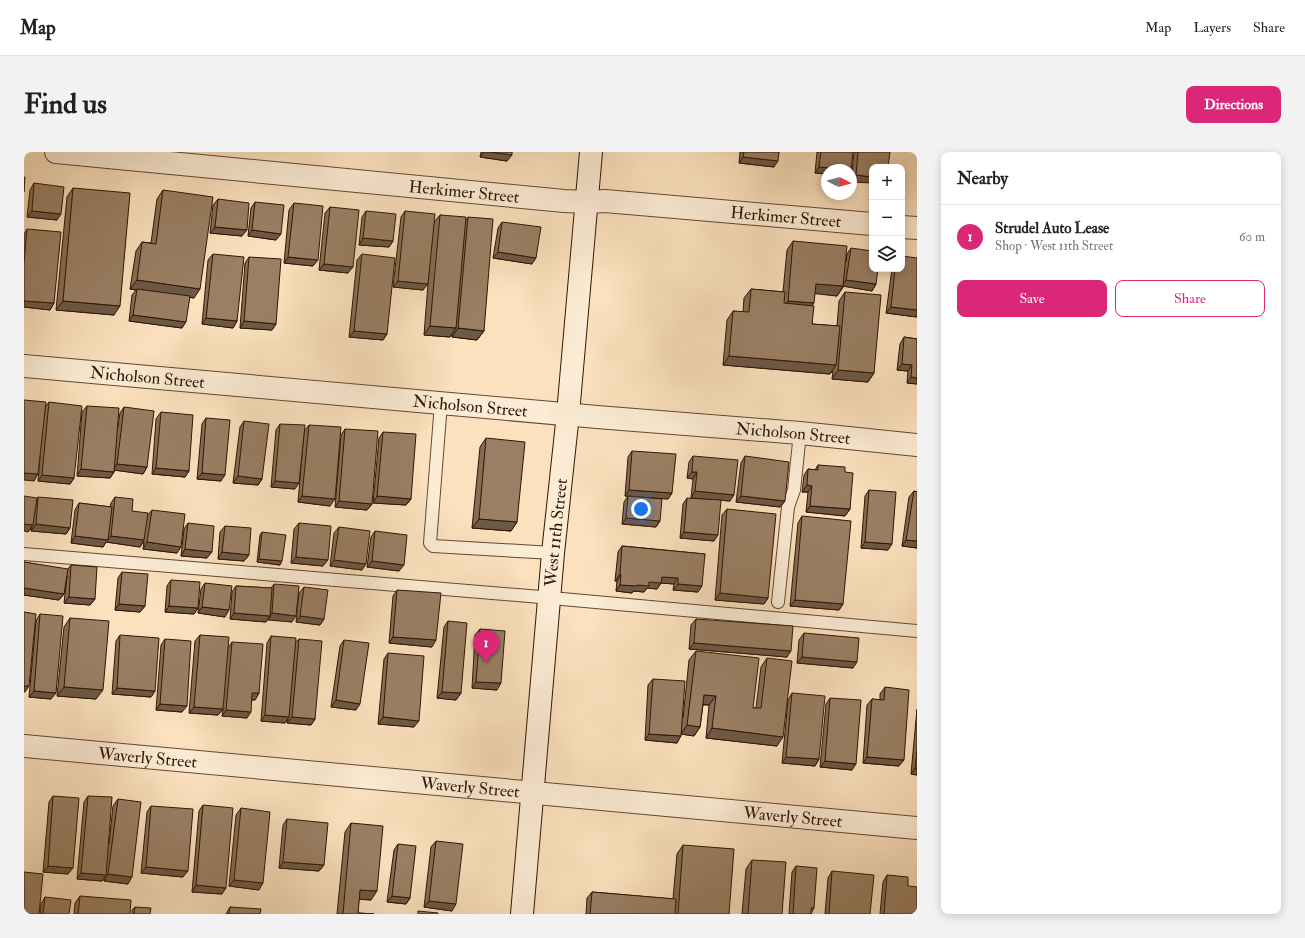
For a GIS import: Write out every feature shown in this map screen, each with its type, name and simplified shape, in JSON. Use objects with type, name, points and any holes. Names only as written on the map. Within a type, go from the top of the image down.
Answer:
[{"type":"street","name":"Herkimer Street","points":[[56,152],[587,202],[605,201],[869,224]]},
{"type":"street","name":"West 11th Street","points":[[522,914],[549,597],[568,414],[591,152]]},
{"type":"street","points":[[905,227],[917,228]]},
{"type":"street","name":"Nicholson Street","points":[[24,366],[800,433],[917,445]]},
{"type":"street","name":"Waverly Street","points":[[24,746],[917,828]]},
{"type":"lane","points":[[441,403],[430,543],[433,546],[553,553]]},
{"type":"lane","points":[[778,602],[788,507],[794,490],[800,433]]},
{"type":"lane","points":[[24,554],[549,597],[917,631]]},
{"type":"building","points":[[490,152],[512,152],[512,155]]},
{"type":"building","points":[[744,152],[779,152],[778,161],[743,157]]},
{"type":"building","points":[[821,152],[853,152],[852,164],[821,164],[821,167],[819,167]]},
{"type":"building","points":[[858,152],[890,152],[888,164],[869,164],[869,177],[857,175]]},
{"type":"building","points":[[34,183],[64,187],[61,214],[32,211]]},
{"type":"building","points":[[73,188],[130,193],[120,306],[63,301]]},
{"type":"building","points":[[163,190],[213,197],[200,289],[137,280],[142,242],[156,244]]},
{"type":"building","points":[[218,199],[249,203],[247,230],[215,227]]},
{"type":"building","points":[[255,202],[284,205],[281,234],[252,230]]},
{"type":"building","points":[[294,203],[323,206],[318,260],[288,257]]},
{"type":"building","points":[[330,207],[359,210],[353,267],[324,264]]},
{"type":"building","points":[[366,211],[396,214],[393,241],[363,238]]},
{"type":"building","points":[[405,211],[435,214],[428,284],[398,281]]},
{"type":"building","points":[[440,215],[466,217],[456,328],[430,326]]},
{"type":"building","points":[[468,217],[493,219],[484,331],[458,328]]},
{"type":"building","points":[[502,222],[541,227],[536,258],[498,252]]},
{"type":"building","points":[[27,229],[61,232],[54,303],[24,301],[24,263]]},
{"type":"building","points":[[793,241],[847,246],[843,286],[816,284],[814,303],[788,301]]},
{"type":"building","points":[[851,248],[869,251],[869,272],[878,272],[876,284],[846,280]]},
{"type":"building","points":[[213,254],[244,257],[237,321],[206,318]]},
{"type":"building","points":[[362,254],[395,258],[387,334],[354,331]]},
{"type":"building","points":[[905,256],[917,258],[917,310],[891,307],[895,272],[905,272]]},
{"type":"building","points":[[249,257],[281,259],[276,324],[244,321]]},
{"type":"building","points":[[137,289],[190,296],[186,322],[133,315]]},
{"type":"building","points":[[751,289],[785,292],[784,303],[814,306],[812,324],[840,326],[836,365],[729,356],[733,311],[749,312]]},
{"type":"building","points":[[845,292],[881,295],[874,373],[838,370]]},
{"type":"building","points":[[904,337],[917,339],[917,378],[911,377],[912,365],[902,364]]},
{"type":"building","points":[[24,400],[46,402],[38,474],[24,473]]},
{"type":"building","points":[[49,402],[82,406],[74,478],[42,475]]},
{"type":"building","points":[[87,406],[119,408],[114,472],[81,469]]},
{"type":"building","points":[[124,407],[154,411],[147,467],[117,464]]},
{"type":"building","points":[[161,412],[193,415],[189,471],[156,468]]},
{"type":"building","points":[[206,418],[230,420],[225,475],[202,473]]},
{"type":"building","points":[[244,421],[269,424],[262,479],[238,476]]},
{"type":"building","points":[[280,424],[305,425],[299,483],[275,481]]},
{"type":"building","points":[[309,425],[341,427],[335,499],[302,496]]},
{"type":"building","points":[[345,429],[378,431],[372,504],[339,501]]},
{"type":"building","points":[[383,432],[416,434],[411,499],[377,496]]},
{"type":"building","points":[[486,438],[525,442],[517,522],[479,519]]},
{"type":"building","points":[[632,451],[676,454],[672,493],[629,490]]},
{"type":"building","points":[[693,456],[738,460],[734,495],[695,491],[697,472],[692,472]]},
{"type":"building","points":[[745,456],[789,462],[785,501],[741,496]]},
{"type":"building","points":[[818,465],[845,467],[845,472],[853,473],[850,509],[810,506],[812,486],[807,485],[808,469],[818,470]]},
{"type":"building","points":[[869,490],[896,492],[892,544],[865,542]]},
{"type":"building","points":[[914,491],[917,492],[917,541],[906,540]]},
{"type":"building","points":[[24,496],[37,498],[33,525],[24,524]]},
{"type":"building","points":[[628,496],[662,499],[660,521],[626,518]]},
{"type":"building","points":[[38,497],[73,500],[70,528],[36,524]]},
{"type":"building","points":[[115,497],[133,499],[132,511],[148,513],[144,540],[111,536]]},
{"type":"building","points":[[687,498],[721,500],[718,535],[684,532]]},
{"type":"building","points":[[79,503],[112,507],[108,540],[75,536]]},
{"type":"building","points":[[727,509],[776,514],[768,598],[720,593]]},
{"type":"building","points":[[152,510],[185,514],[181,547],[147,542]]},
{"type":"building","points":[[802,516],[851,521],[843,604],[795,600]]},
{"type":"building","points":[[188,523],[214,526],[212,552],[185,549]]},
{"type":"building","points":[[299,523],[331,526],[328,560],[296,557]]},
{"type":"building","points":[[225,526],[251,528],[249,555],[222,552]]},
{"type":"building","points":[[339,527],[370,531],[366,564],[334,560]]},
{"type":"building","points":[[375,531],[407,535],[404,565],[372,561]]},
{"type":"building","points":[[262,532],[286,535],[282,561],[259,559]]},
{"type":"building","points":[[622,546],[705,554],[702,586],[678,584],[678,578],[662,577],[661,583],[649,582],[649,586],[620,585]]},
{"type":"building","points":[[24,562],[68,569],[64,594],[24,588]]},
{"type":"building","points":[[71,565],[97,567],[95,599],[69,597]]},
{"type":"building","points":[[122,572],[148,574],[145,606],[119,604]]},
{"type":"building","points":[[171,580],[200,582],[198,608],[169,606]]},
{"type":"building","points":[[205,583],[232,586],[229,610],[202,607]]},
{"type":"building","points":[[274,584],[299,586],[296,616],[272,613]]},
{"type":"building","points":[[236,586],[272,588],[270,616],[234,613]]},
{"type":"building","points":[[304,587],[328,590],[324,619],[300,616]]},
{"type":"building","points":[[397,590],[441,593],[436,640],[393,637]]},
{"type":"building","points":[[24,612],[36,614],[29,686],[24,686]]},
{"type":"building","points":[[40,614],[63,616],[56,693],[34,691]]},
{"type":"building","points":[[70,618],[109,621],[103,690],[64,687]]},
{"type":"building","points":[[696,619],[793,626],[791,651],[694,643]]},
{"type":"building","points":[[448,621],[467,623],[461,693],[442,692]]},
{"type":"building","points":[[480,629],[505,631],[501,683],[476,682]]},
{"type":"building","points":[[804,633],[859,638],[857,662],[802,657]]},
{"type":"building","points":[[120,635],[159,638],[155,691],[117,688]]},
{"type":"building","points":[[200,635],[229,637],[223,709],[194,707]]},
{"type":"building","points":[[271,636],[296,638],[289,717],[265,715]]},
{"type":"building","points":[[165,639],[191,641],[187,706],[160,704]]},
{"type":"building","points":[[299,639],[322,641],[315,719],[292,717]]},
{"type":"building","points":[[344,640],[369,643],[360,704],[336,700]]},
{"type":"building","points":[[232,642],[263,644],[259,693],[252,693],[251,712],[226,710]]},
{"type":"building","points":[[696,651],[759,658],[753,708],[761,708],[767,658],[792,661],[783,737],[712,728],[716,696],[704,695],[700,727],[687,725]]},
{"type":"building","points":[[388,653],[424,656],[419,721],[383,717]]},
{"type":"building","points":[[653,679],[685,681],[681,736],[649,734]]},
{"type":"building","points":[[885,687],[909,690],[904,760],[867,757],[872,699],[884,700]]},
{"type":"building","points":[[792,693],[825,696],[819,759],[786,757]]},
{"type":"building","points":[[830,698],[861,700],[856,764],[825,761]]},
{"type":"building","points":[[917,751],[917,768],[915,768]]},
{"type":"building","points":[[53,796],[79,798],[73,868],[48,866]]},
{"type":"building","points":[[88,796],[112,797],[106,875],[81,873]]},
{"type":"building","points":[[118,799],[141,802],[132,877],[108,874]]},
{"type":"building","points":[[203,805],[233,808],[226,888],[196,885]]},
{"type":"building","points":[[151,806],[193,809],[188,871],[146,867]]},
{"type":"building","points":[[241,808],[270,812],[263,883],[234,880]]},
{"type":"building","points":[[287,819],[328,823],[324,865],[283,862]]},
{"type":"building","points":[[351,823],[383,826],[377,891],[360,890],[358,913],[374,914],[343,914]]},
{"type":"building","points":[[436,841],[463,844],[456,904],[429,901]]},
{"type":"building","points":[[398,844],[416,846],[410,898],[392,896]]},
{"type":"building","points":[[683,845],[734,849],[729,914],[678,914]]},
{"type":"building","points":[[752,860],[786,862],[782,914],[748,914]]},
{"type":"building","points":[[796,866],[817,868],[814,908],[811,908],[811,914],[793,914]]},
{"type":"building","points":[[832,871],[874,875],[870,914],[829,914]]},
{"type":"building","points":[[24,872],[43,874],[39,914],[24,914]]},
{"type":"building","points":[[887,875],[908,877],[908,886],[917,887],[917,914],[884,914]]},
{"type":"building","points":[[592,892],[676,899],[675,914],[590,914]]},
{"type":"building","points":[[80,896],[131,900],[130,914],[78,914]]},
{"type":"building","points":[[45,897],[71,900],[69,914],[43,914]]},
{"type":"building","points":[[135,907],[151,908],[150,914],[134,914]]},
{"type":"building","points":[[230,907],[261,909],[260,914],[229,914]]},
{"type":"building","points":[[418,911],[438,913],[438,914],[418,914]]},
{"type":"place","name":"Strudel Auto Lease","points":[[486,663]]}]
